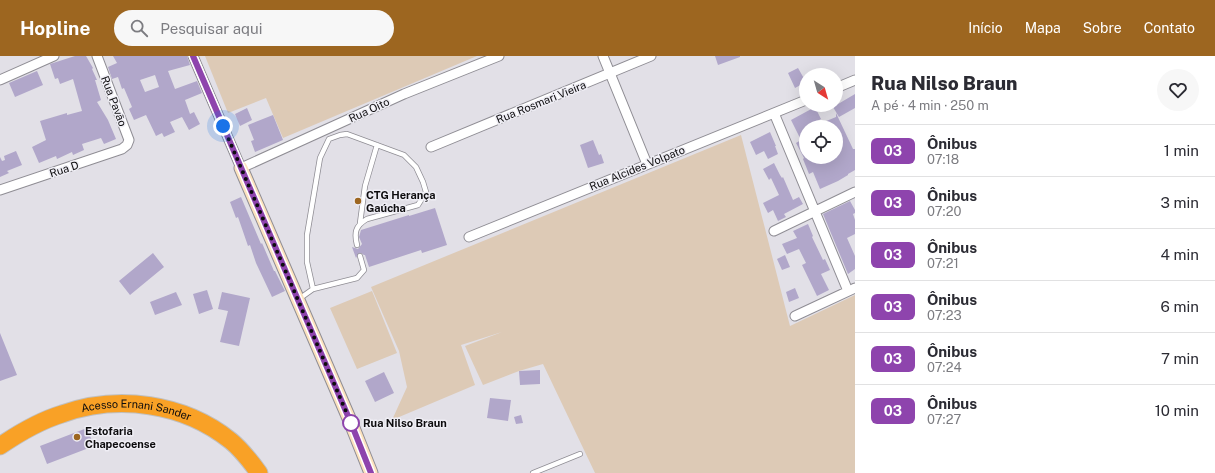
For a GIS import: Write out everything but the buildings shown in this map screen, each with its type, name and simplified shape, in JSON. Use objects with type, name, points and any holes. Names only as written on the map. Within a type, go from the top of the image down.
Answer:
[{"type":"highway","name":"Acesso Ernani Sander","points":[[1,445],[36,424],[62,414],[107,404],[140,404],[164,408],[188,416],[211,427],[231,442],[249,459],[259,473]]},
{"type":"street","points":[[0,80],[54,56]]},
{"type":"street","name":"Rua Pavão","points":[[97,56],[129,140],[127,145]]},
{"type":"street","points":[[193,56],[351,423],[371,473]]},
{"type":"street","name":"Rua Oito","points":[[241,168],[404,94],[498,56]]},
{"type":"street","points":[[603,56],[646,164]]},
{"type":"street","name":"Rua Rosmari Vieira","points":[[431,147],[651,56]]},
{"type":"street","points":[[843,85],[855,80]]},
{"type":"street","name":"Rua Alcides Volpato","points":[[469,237],[799,103]]},
{"type":"street","points":[[774,112],[815,212],[852,290],[795,316]]},
{"type":"street","name":"Rua D","points":[[0,190],[122,149],[127,145]]},
{"type":"street","points":[[774,231],[855,192]]},
{"type":"lane","points":[[313,289],[307,262],[307,235],[320,158],[329,139],[340,135],[347,134],[404,155],[416,167],[426,192],[418,205],[367,219],[360,223]]},
{"type":"lane","points":[[357,246],[355,235],[360,223],[365,186],[377,145]]},
{"type":"lane","points":[[298,300],[313,289],[357,278],[364,270],[360,256]]},
{"type":"lane","points":[[533,473],[580,454]]},
{"type":"shaded area","points":[[205,56],[477,56],[283,138],[266,98],[228,113]]},
{"type":"shaded area","points":[[741,135],[790,326],[855,295],[855,473],[595,473],[543,364],[519,371],[483,385],[465,346],[502,332],[461,345],[475,385],[392,420],[407,387],[399,351],[371,287]]},
{"type":"shaded area","points":[[372,291],[397,353],[357,369],[330,308]]},
{"type":"bus line","name":"03","points":[[193,56],[351,423],[371,473]]},
{"type":"place","name":"CTG Herança Gaúcha","points":[[358,201]]},
{"type":"place","name":"Rua Nilso Braun","points":[[351,423]]},
{"type":"place","name":"Estofaria Chapecoense","points":[[77,437]]},
{"type":"route","points":[[223,126],[351,423]]}]
